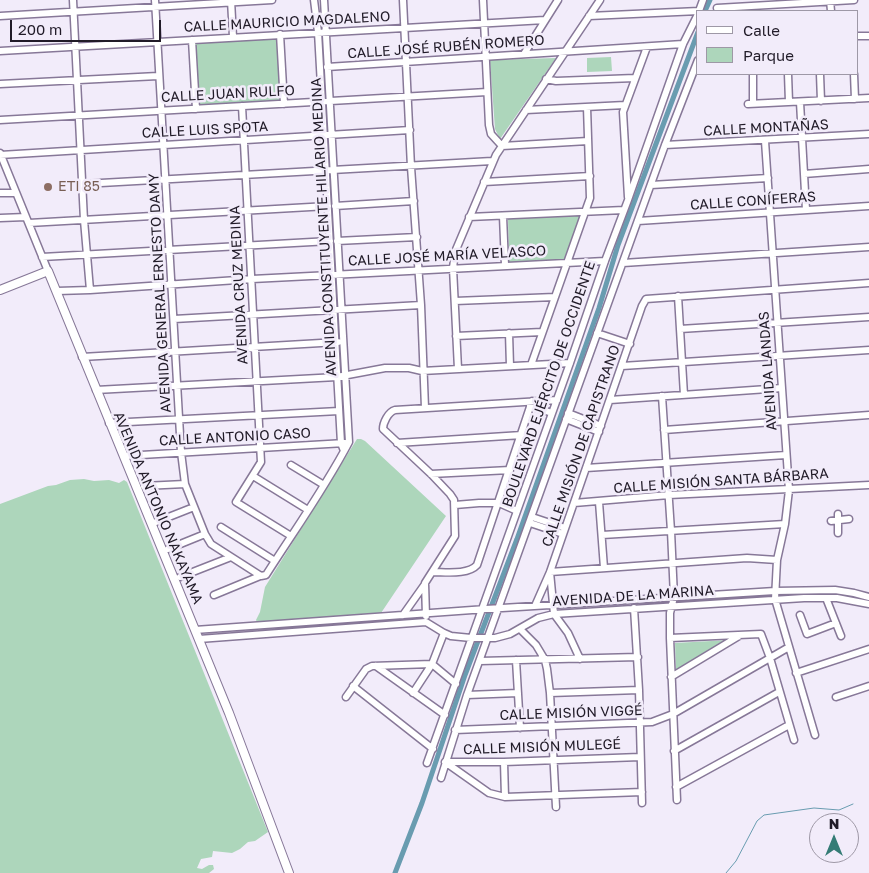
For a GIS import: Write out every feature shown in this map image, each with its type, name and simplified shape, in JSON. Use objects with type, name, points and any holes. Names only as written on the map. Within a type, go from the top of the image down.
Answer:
[{"type":"main road","points":[[0,290],[48,272]]},
{"type":"main road","name":"AVENIDA ANTONIO NAKAYAMA","points":[[48,272],[199,639],[289,873]]},
{"type":"street","points":[[73,0],[84,220],[90,290]]},
{"type":"street","points":[[0,16],[73,12],[155,4],[272,0]]},
{"type":"street","name":"AVENIDA CONSTITUYENTE HILARIO MEDINA","points":[[314,0],[325,101],[331,206],[330,241],[335,275],[341,376],[349,442]]},
{"type":"street","name":"AVENIDA CONSTITUYENTE HILARIO MEDINA","points":[[324,0],[327,66],[325,101]]},
{"type":"street","points":[[403,0],[411,167],[418,236],[425,408]]},
{"type":"street","points":[[483,0],[489,125],[491,134],[502,146]]},
{"type":"street","points":[[524,54],[558,0]]},
{"type":"street","points":[[458,369],[453,268],[456,252],[469,217],[492,161],[600,0]]},
{"type":"street","points":[[720,0],[717,10],[854,0]]},
{"type":"street","points":[[231,1],[233,37]]},
{"type":"street","name":"AVENIDA GENERAL ERNESTO DAMY","points":[[155,4],[185,484],[205,534],[211,544],[263,575]]},
{"type":"street","points":[[589,16],[696,12]]},
{"type":"street","name":"BOULEVARD EJÉRCITO DE OCCIDENTE","points":[[427,763],[474,638],[605,261],[684,44],[696,18]]},
{"type":"street","name":"CALLE MAURICIO MAGDALENO","points":[[0,51],[546,20]]},
{"type":"street","points":[[280,34],[284,104]]},
{"type":"street","points":[[192,40],[196,109]]},
{"type":"street","name":"CALLE JOSÉ RUBÉN ROMERO","points":[[327,66],[684,44]]},
{"type":"street","points":[[628,200],[622,118],[647,47]]},
{"type":"street","name":"BOULEVARD EJÉRCITO DE OCCIDENTE","points":[[441,778],[455,730],[497,608],[531,520],[622,263],[696,65]]},
{"type":"street","points":[[753,75],[751,104],[869,98]]},
{"type":"street","points":[[788,75],[789,102]]},
{"type":"street","points":[[820,75],[821,101]]},
{"type":"street","points":[[854,75],[855,99]]},
{"type":"street","points":[[0,84],[158,76]]},
{"type":"street","points":[[546,80],[635,78]]},
{"type":"street","name":"CALLE JUAN RULFO","points":[[0,120],[488,92]]},
{"type":"street","points":[[800,102],[806,210]]},
{"type":"street","points":[[526,110],[625,105]]},
{"type":"street","name":"AVENIDA CRUZ MEDINA","points":[[242,106],[261,462],[253,476]]},
{"type":"street","name":"CALLE JOSÉ MARÍA VELASCO","points":[[531,365],[567,262],[576,242],[591,191],[586,107]]},
{"type":"street","name":"CALLE LUIS SPOTA","points":[[0,154],[410,130]]},
{"type":"street","name":"CALLE MONTAÑAS","points":[[665,145],[869,134]]},
{"type":"street","points":[[502,146],[588,141]]},
{"type":"street","name":"AVENIDA LANDAS","points":[[765,141],[789,490],[785,524],[777,560],[775,591],[789,648],[815,735]]},
{"type":"street","name":"AVENIDA ANTONIO NAKAYAMA","points":[[0,154],[4,171],[16,193],[48,272]]},
{"type":"street","points":[[83,184],[492,161]]},
{"type":"street","points":[[804,174],[869,169]]},
{"type":"street","points":[[484,182],[590,176]]},
{"type":"street","points":[[651,184],[768,178]]},
{"type":"street","points":[[0,193],[16,193]]},
{"type":"street","points":[[0,218],[84,220],[414,201]]},
{"type":"street","name":"AVENIDA CONSTITUYENTE HILARIO MEDINA","points":[[331,206],[337,240],[335,275]]},
{"type":"street","name":"CALLE CONÍFERAS","points":[[638,222],[869,206]]},
{"type":"street","points":[[469,217],[624,210]]},
{"type":"street","points":[[503,216],[505,265]]},
{"type":"street","points":[[337,240],[418,236]]},
{"type":"street","points":[[42,257],[330,241]]},
{"type":"street","points":[[622,263],[869,247]]},
{"type":"street","points":[[567,262],[605,261]]},
{"type":"street","name":"CALLE JOSÉ MARÍA VELASCO","points":[[56,291],[567,262]]},
{"type":"street","points":[[684,395],[678,296],[869,283]]},
{"type":"street","points":[[455,301],[555,296]]},
{"type":"street","name":"CALLE MISIÓN DE CAPISTRANO","points":[[535,606],[550,572],[644,302],[652,297],[678,296]]},
{"type":"street","points":[[174,319],[421,305]]},
{"type":"street","points":[[680,329],[869,317]]},
{"type":"street","points":[[456,336],[542,332]]},
{"type":"street","points":[[597,333],[630,344]]},
{"type":"street","points":[[509,334],[510,366]]},
{"type":"street","points":[[82,357],[339,342]]},
{"type":"street","points":[[622,366],[869,350]]},
{"type":"street","points":[[96,390],[341,376],[385,368],[422,370],[570,363]]},
{"type":"street","name":"AVENIDA CONSTITUYENTE HILARIO MEDINA","points":[[341,376],[339,411],[341,443],[344,451]]},
{"type":"street","points":[[610,400],[782,388]]},
{"type":"street","points":[[662,396],[672,531],[674,597],[671,606],[670,638],[676,800]]},
{"type":"street","points":[[403,615],[455,536],[454,505],[450,494],[383,429],[383,425],[390,413],[395,410],[531,404],[557,400]]},
{"type":"street","points":[[531,404],[552,413]]},
{"type":"street","points":[[433,572],[467,571],[474,569],[477,565],[531,404]]},
{"type":"street","points":[[109,423],[339,411]]},
{"type":"street","points":[[664,430],[869,415]]},
{"type":"street","points":[[567,416],[600,429]]},
{"type":"street","points":[[397,443],[522,435]]},
{"type":"street","points":[[214,595],[263,575],[275,561],[308,510],[349,442]]},
{"type":"street","name":"CALLE ANTONIO CASO","points":[[124,456],[349,442]]},
{"type":"street","points":[[586,468],[786,455]]},
{"type":"street","points":[[291,465],[324,485]]},
{"type":"street","points":[[431,474],[510,470]]},
{"type":"street","points":[[291,536],[236,502],[253,476],[308,510]]},
{"type":"street","points":[[144,486],[185,484]]},
{"type":"street","name":"CALLE MISIÓN SANTA BÁRBARA","points":[[574,503],[669,495],[869,485]]},
{"type":"street","points":[[599,502],[604,568]]},
{"type":"street","points":[[454,505],[499,503],[517,511]]},
{"type":"street","points":[[156,522],[194,507]]},
{"type":"street","points":[[838,517],[838,532]]},
{"type":"street","points":[[831,521],[838,517],[849,519]]},
{"type":"street","points":[[531,520],[564,531]]},
{"type":"street","points":[[602,535],[785,524]]},
{"type":"street","points":[[221,527],[275,561]]},
{"type":"street","points":[[168,549],[205,534]]},
{"type":"street","points":[[180,577],[231,557]]},
{"type":"street","points":[[580,659],[568,633],[554,614],[550,572],[747,558],[777,560]]},
{"type":"street","points":[[199,639],[426,622],[425,583]]},
{"type":"street","name":"AVENIDA DE LA MARINA","points":[[195,630],[497,608],[775,591],[835,590],[854,592],[869,597]]},
{"type":"street","points":[[826,598],[841,636]]},
{"type":"street","name":"AVENIDA DE LA MARINA","points":[[426,622],[444,633],[457,637],[487,638],[501,637],[538,618],[554,614],[776,599],[848,599],[869,604]]},
{"type":"street","points":[[634,608],[640,690],[639,724],[642,803]]},
{"type":"street","points":[[800,614],[807,634],[836,623]]},
{"type":"street","points":[[520,628],[536,645],[545,660],[550,693],[556,808]]},
{"type":"street","points":[[413,693],[432,664],[444,633]]},
{"type":"street","points":[[670,638],[761,634],[794,740]]},
{"type":"street","points":[[671,677],[740,635]]},
{"type":"street","name":"CALLE MISIÓN VIGGÉ","points":[[455,730],[639,724],[659,720],[673,714],[789,648]]},
{"type":"street","points":[[796,673],[869,649]]},
{"type":"street","points":[[480,661],[638,657]]},
{"type":"street","points":[[516,660],[520,728]]},
{"type":"street","points":[[346,697],[366,669],[376,666],[432,664],[456,684]]},
{"type":"street","points":[[376,666],[445,715]]},
{"type":"street","points":[[353,686],[433,749]]},
{"type":"street","points":[[836,697],[869,686]]},
{"type":"street","points":[[550,693],[640,690]]},
{"type":"street","points":[[674,751],[779,692]]},
{"type":"street","points":[[467,694],[518,693]]},
{"type":"street","points":[[676,787],[789,725]]},
{"type":"street","name":"CALLE MISIÓN MULEGÉ","points":[[445,762],[504,762],[640,757]]},
{"type":"street","points":[[445,762],[489,793],[504,797],[642,792]]},
{"type":"street","points":[[504,762],[504,797]]},
{"type":"green space","points":[[277,37],[281,100],[198,105],[194,41]]},
{"type":"green space","points":[[611,57],[612,71],[587,72],[587,58]]},
{"type":"green space","points":[[556,58],[500,139],[495,129],[490,60]]},
{"type":"green space","points":[[584,215],[566,260],[509,263],[508,218]]},
{"type":"green space","points":[[357,439],[365,441],[446,516],[381,613],[257,622],[265,587]]},
{"type":"green space","points":[[84,479],[94,481],[109,480],[119,483],[124,480],[127,482],[268,832],[232,853],[213,851],[212,857],[201,859],[197,868],[202,869],[213,865],[214,869],[209,873],[0,873],[0,504],[48,486],[70,480]]},
{"type":"green space","points":[[730,640],[676,671],[675,643]]},
{"type":"waterway","points":[[705,10],[710,0]]},
{"type":"waterway","points":[[395,873],[422,803],[465,675],[517,539],[571,387],[599,308],[618,245],[696,37]]},
{"type":"waterway","points":[[726,873],[736,861],[757,821],[764,815],[814,808],[839,810],[853,804]]},
{"type":"place","name":"ETI 85","points":[[48,187]]}]
